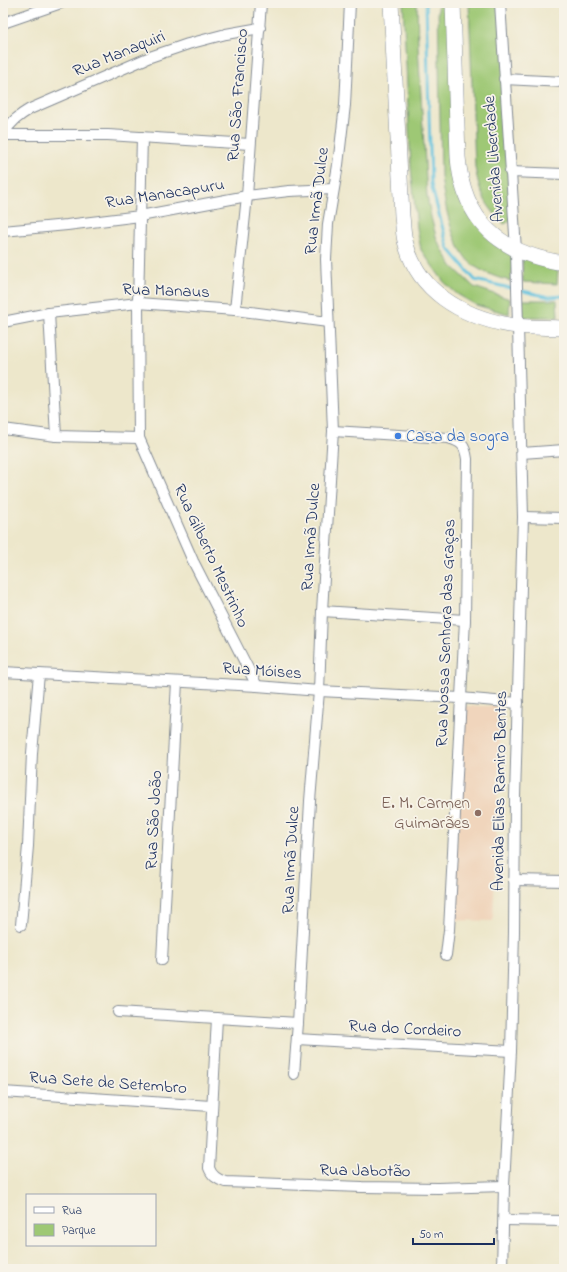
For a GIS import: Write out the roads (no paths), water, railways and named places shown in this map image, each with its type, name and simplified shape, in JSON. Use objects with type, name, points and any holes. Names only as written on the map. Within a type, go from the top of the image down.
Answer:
[{"type":"street","points":[[3,22],[61,3]]},
{"type":"street","name":"Rua São Francisco","points":[[235,310],[247,196],[261,3]]},
{"type":"street","name":"Rua Irmã Dulce","points":[[294,1074],[310,801],[319,691],[322,611],[333,432],[326,260],[328,224],[338,165],[345,106],[350,3]]},
{"type":"street","points":[[391,3],[402,216],[405,241],[413,262],[423,280],[441,298],[480,318],[518,320],[564,328]]},
{"type":"street","points":[[453,3],[458,157],[460,178],[466,197],[480,220],[494,235],[516,250],[546,261],[564,264]]},
{"type":"street","name":"Avenida Liberdade","points":[[500,3],[516,250],[518,320]]},
{"type":"street","name":"Rua Manaquiri","points":[[3,135],[14,120],[30,109],[150,57],[188,44],[226,34],[260,28]]},
{"type":"street","points":[[504,79],[564,82]]},
{"type":"street","name":"Rua Manaquiri","points":[[3,135],[108,135],[250,144]]},
{"type":"street","name":"Rua Gilberto Mestrinho","points":[[142,137],[138,304],[139,438],[193,561],[257,686]]},
{"type":"street","points":[[510,172],[564,174]]},
{"type":"street","name":"Rua Manacapuru","points":[[3,231],[140,216],[247,196],[289,191],[333,189]]},
{"type":"street","name":"Rua Manaus","points":[[3,322],[49,313],[138,304],[235,310],[328,322]]},
{"type":"street","points":[[49,313],[56,436]]},
{"type":"street","name":"Avenida Elias Ramiro Bentes","points":[[502,1269],[504,1186],[511,1051],[523,517],[518,320]]},
{"type":"street","points":[[3,429],[56,436],[139,438]]},
{"type":"street","name":"Rua Nossa Senhora das Graças","points":[[333,432],[448,438],[462,443],[466,450],[465,620],[449,930],[446,955]]},
{"type":"street","points":[[522,453],[564,450]]},
{"type":"street","points":[[523,517],[564,518]]},
{"type":"street","points":[[322,611],[465,620]]},
{"type":"street","name":"Rua Móises","points":[[3,672],[518,702]]},
{"type":"street","points":[[21,925],[28,846],[32,753],[39,674]]},
{"type":"street","name":"Rua São João","points":[[162,960],[177,682]]},
{"type":"street","points":[[514,880],[564,881]]},
{"type":"street","points":[[118,1012],[298,1023]]},
{"type":"street","points":[[211,1106],[217,1018]]},
{"type":"street","name":"Rua do Cordeiro","points":[[297,1039],[511,1051]]},
{"type":"street","name":"Rua Sete de Setembro","points":[[3,1092],[211,1106]]},
{"type":"street","name":"Rua Jabotão","points":[[211,1106],[209,1168],[212,1174],[225,1182],[370,1188],[504,1186]]},
{"type":"street","points":[[504,1220],[564,1221]]},
{"type":"waterway","points":[[426,3],[431,184],[448,248],[475,280],[549,297],[564,296]]},
{"type":"place","name":"Casa da sogra","points":[[398,436]]},
{"type":"place","name":"E. M. Carmen Guimarães","points":[[478,813]]}]
